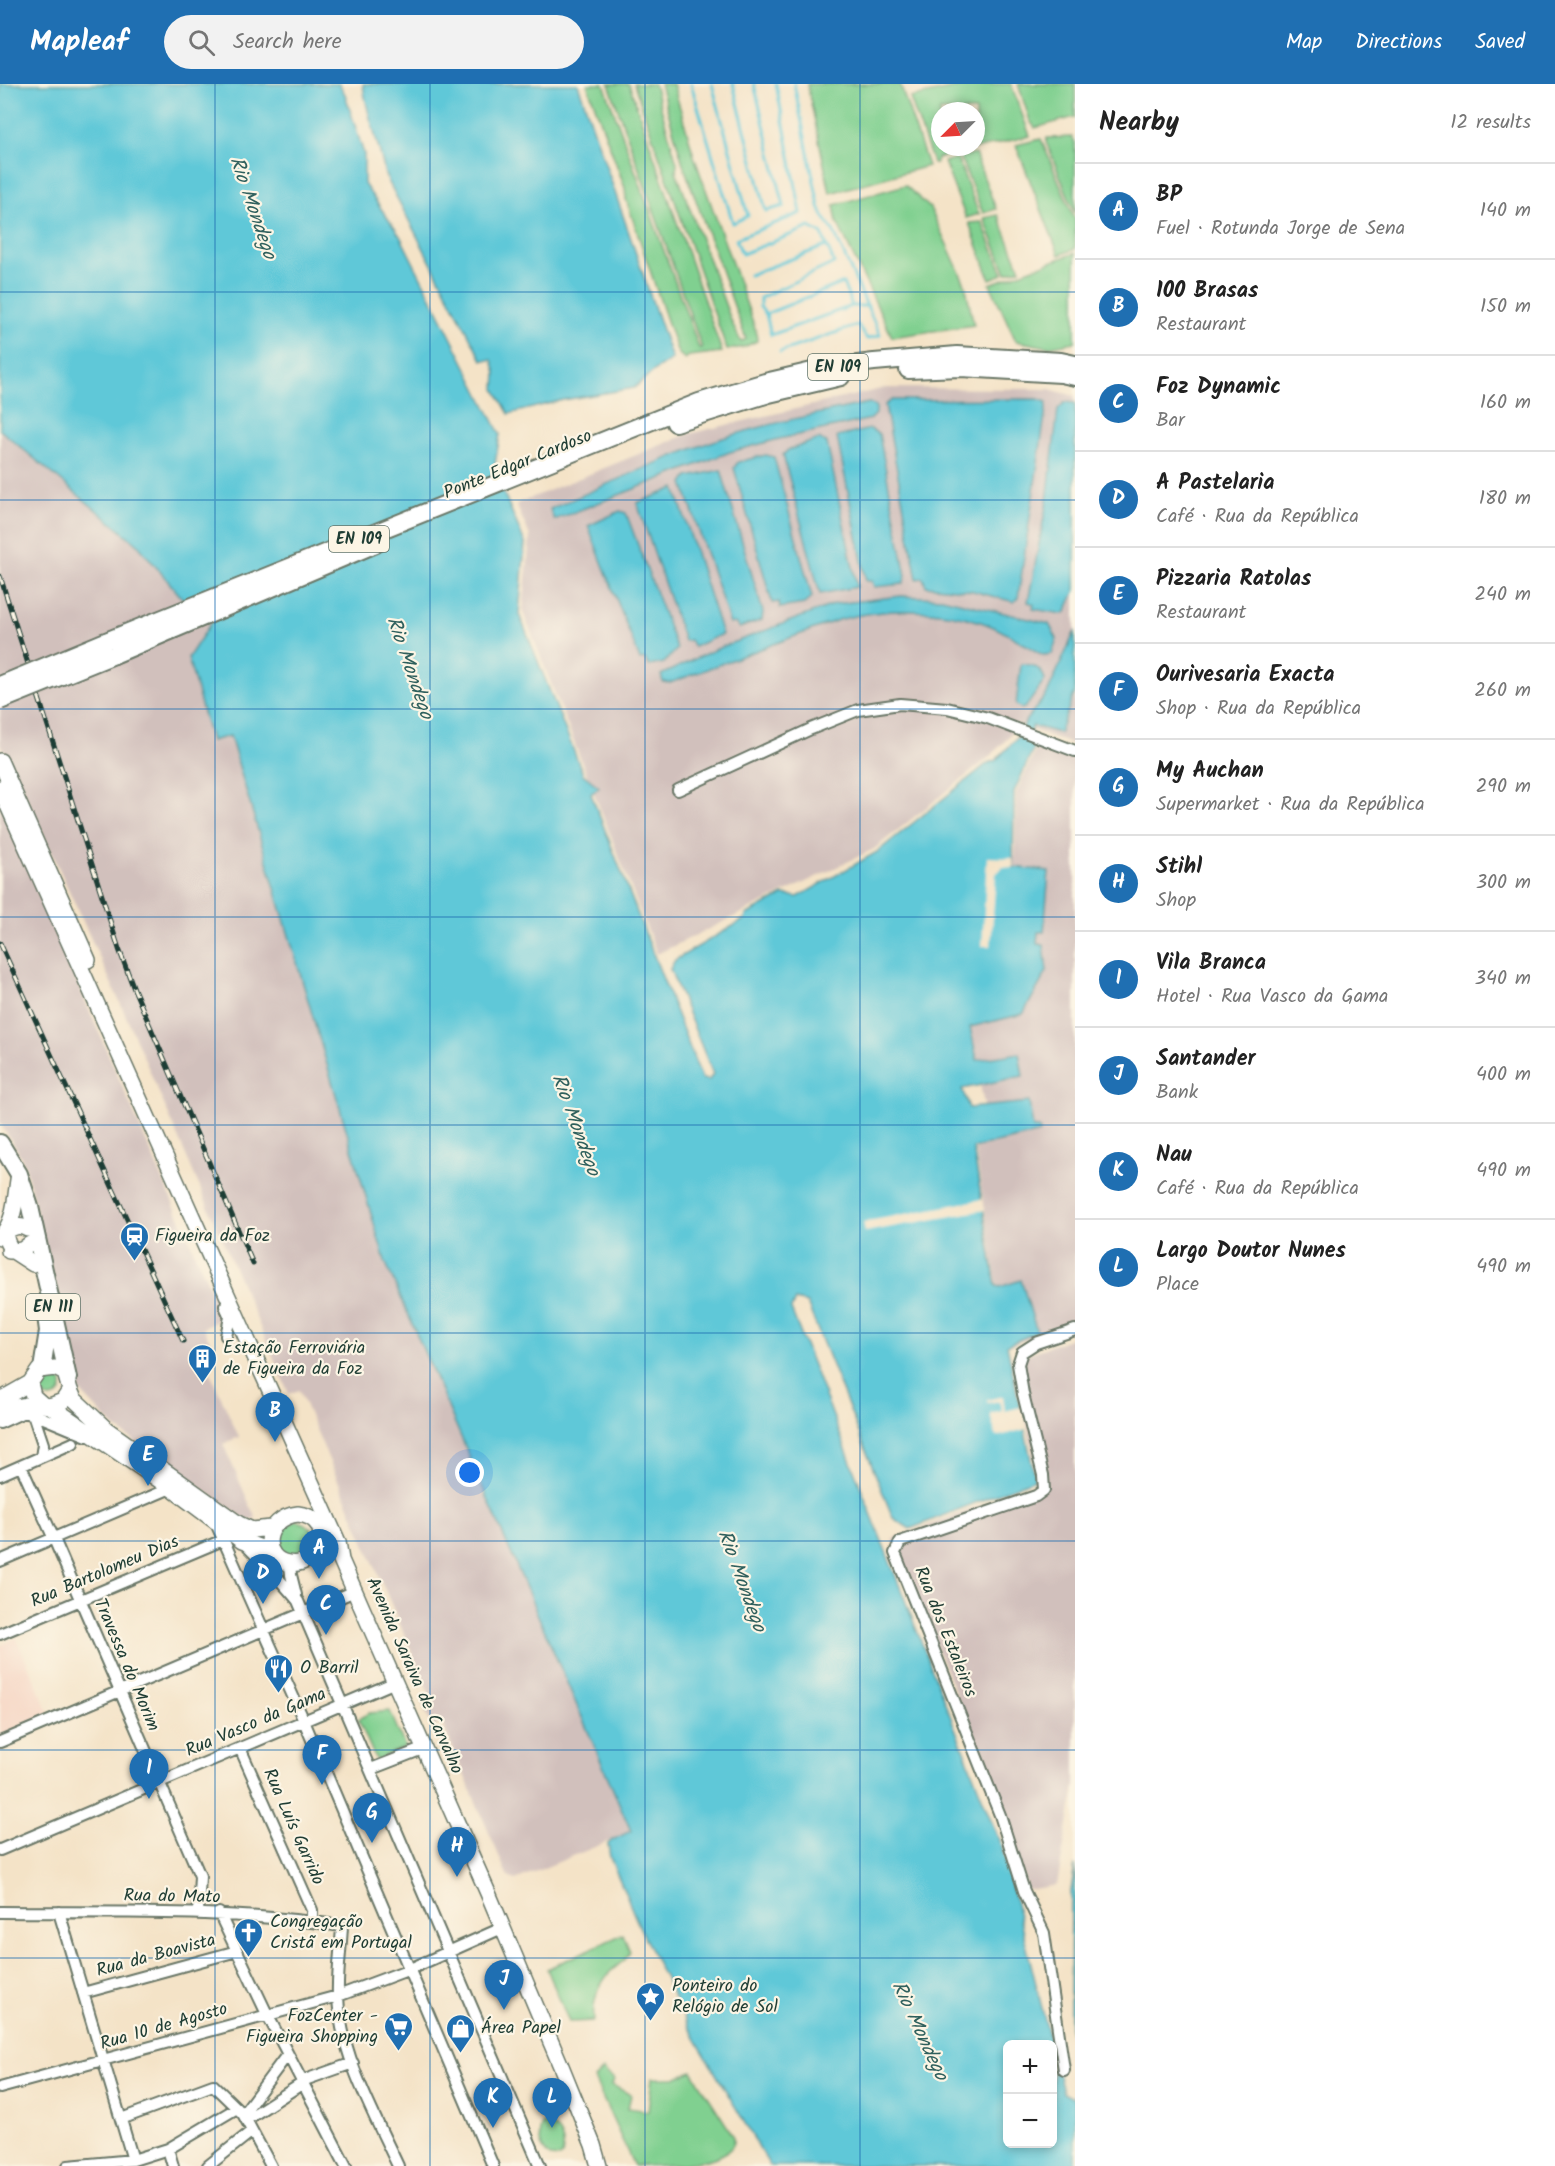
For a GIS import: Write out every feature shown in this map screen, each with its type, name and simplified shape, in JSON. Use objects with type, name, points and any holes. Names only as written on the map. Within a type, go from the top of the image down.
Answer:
[{"type":"main road","name":"Ponte Edgar Cardoso","points":[[0,684],[699,402],[765,382],[825,368],[957,356],[1061,361],[1075,364]]},
{"type":"main road","name":"Ponte Edgar Cardoso","points":[[0,701],[356,552],[690,417],[792,388],[879,371],[961,368],[1075,376]]},
{"type":"main road","name":"Avenida Saraiva de Carvalho","points":[[0,761],[5,785],[187,1204],[338,1542],[341,1560],[393,1683],[425,1748],[561,2066],[593,2145],[599,2166]]},
{"type":"main road","name":"EN 111","points":[[0,1143],[19,1174],[30,1207],[33,1264],[48,1331],[42,1369]]},
{"type":"main road","points":[[3,1234],[12,1216],[19,1174]]},
{"type":"main road","points":[[3,1234],[17,1226],[31,1237],[22,1250],[7,1252]]},
{"type":"main road","points":[[3,1234],[6,1237],[7,1252]]},
{"type":"main road","name":"EN 111","points":[[31,1237],[69,1384]]},
{"type":"main road","points":[[7,1252],[33,1264]]},
{"type":"main road","points":[[0,1400],[30,1383],[35,1374],[42,1369],[60,1370],[69,1384],[74,1399],[106,1429],[239,1524],[252,1530],[271,1528],[283,1518],[298,1514],[310,1517],[335,1545],[341,1560]]},
{"type":"main road","points":[[30,1383],[33,1395],[41,1408],[99,1439],[171,1488],[242,1541],[280,1558],[307,1559],[317,1551],[321,1544],[312,1486]]},
{"type":"main road","points":[[0,1413],[14,1406],[41,1408],[63,1401],[69,1384]]},
{"type":"main road","points":[[298,1514],[307,1503],[312,1486]]},
{"type":"main road","points":[[271,1528],[269,1540],[280,1558]]},
{"type":"main road","points":[[317,1551],[336,1552],[341,1560]]},
{"type":"street","points":[[678,790],[858,710],[900,704],[947,708],[988,718],[1075,751]]},
{"type":"street","points":[[187,1204],[190,1225],[230,1317],[226,1336]]},
{"type":"street","name":"Rua dos Estaleiros","points":[[1064,2070],[1044,1933],[1024,1891],[1000,1815],[895,1553],[900,1542],[1036,1496],[1044,1490],[1043,1475],[1018,1364],[1022,1352],[1036,1343],[1075,1330]]},
{"type":"street","points":[[0,1423],[24,1412],[41,1408],[43,1444],[41,1457]]},
{"type":"street","points":[[0,1475],[73,1443]]},
{"type":"street","name":"Travessa do Morim","points":[[21,1466],[200,1876],[198,1913]]},
{"type":"street","points":[[0,1561],[171,1488]]},
{"type":"street","points":[[214,1521],[304,1721],[493,2166]]},
{"type":"street","name":"Rua Bartolomeu Dias","points":[[0,1634],[223,1540]]},
{"type":"street","points":[[242,1541],[277,1579],[284,1583],[298,1601]]},
{"type":"street","points":[[280,1558],[284,1583]]},
{"type":"street","points":[[280,1558],[291,1575],[298,1601],[540,2166]]},
{"type":"street","points":[[0,1742],[355,1591]]},
{"type":"street","name":"Rua Vasco da Gama","points":[[0,1850],[393,1683]]},
{"type":"street","name":"Rua Luís Garrido","points":[[240,1748],[312,1910],[312,1921]]},
{"type":"street","points":[[371,1770],[425,1748]]},
{"type":"street","name":"Rua do Mato","points":[[2,1909],[59,1912],[219,1913],[312,1921],[342,1926],[338,1996]]},
{"type":"street","points":[[59,1912],[133,2160]]},
{"type":"street","points":[[219,1913],[287,2055],[346,2166]]},
{"type":"street","name":"Rua 10 de Agosto","points":[[0,2088],[338,1996],[410,1969],[448,1950],[502,1928]]},
{"type":"street","name":"Rua da Boavista","points":[[83,1992],[237,1951]]},
{"type":"street","points":[[338,1996],[344,2037],[359,2081],[398,2166]]},
{"type":"street","points":[[242,2114],[287,2055]]},
{"type":"street","points":[[68,2166],[133,2160],[168,2149],[303,2082],[353,2063]]},
{"type":"street","points":[[121,2119],[213,2085],[242,2114],[271,2166]]},
{"type":"street","points":[[212,2165],[252,2131]]},
{"type":"street","points":[[168,2149],[173,2166]]},
{"type":"shaded area","points":[[885,388],[1049,389],[1075,396],[1075,745],[1016,724],[1009,737],[986,760],[874,849],[657,954],[523,612],[530,536],[516,504],[688,434]]},
{"type":"shaded area","points":[[0,430],[137,544],[183,598],[204,605],[213,620],[212,741],[229,735],[385,1261],[631,1832],[515,1880],[508,1877],[442,1723],[432,1727],[422,1703],[432,1699],[299,1390],[289,1394],[122,1007],[16,774],[0,744]]},
{"type":"shaded area","points":[[1037,747],[1075,760],[1075,1322],[1011,1345],[997,1286],[975,1149],[992,1144],[968,1025],[966,854],[1015,856],[1016,793]]},
{"type":"shaded area","points":[[0,805],[223,1318],[203,1328],[211,1343],[206,1364],[239,1437],[223,1444],[256,1519],[248,1521],[114,1427],[79,1390],[25,1165],[0,1123]]},
{"type":"shaded area","points":[[1075,1337],[1075,1785],[1057,1885],[1027,1890],[1005,1813],[892,1539],[1039,1484],[1014,1359]]},
{"type":"shaded area","points":[[16,1638],[50,1715],[0,1736],[0,1646]]},
{"type":"green space","points":[[587,84],[604,84],[699,348],[702,348],[609,84],[629,84],[722,352],[689,356],[685,359],[678,353],[626,199],[625,188]]},
{"type":"green space","points":[[634,84],[654,84],[677,163],[676,171],[741,342],[746,339],[683,164],[660,84],[673,84],[694,156],[756,331],[757,341],[744,347],[727,350]]},
{"type":"green space","points":[[807,84],[900,84],[928,166],[830,193]]},
{"type":"green space","points":[[971,84],[1011,84],[1030,136],[985,147],[985,102],[931,102],[931,156],[945,156],[937,158],[936,163],[933,163],[910,98]]},
{"type":"green space","points":[[1018,84],[1075,84],[1075,117],[1035,128],[1030,121]]},
{"type":"green space","points":[[1072,137],[1075,143],[1075,213],[1046,142],[1047,138]]},
{"type":"green space","points":[[1041,139],[1075,220],[1075,249],[1059,255],[1016,145]]},
{"type":"green space","points":[[976,156],[996,209],[983,213],[960,157]]},
{"type":"green space","points":[[957,158],[979,214],[966,218],[944,162]]},
{"type":"green space","points":[[905,185],[930,208],[965,284],[974,325],[892,337],[837,222],[834,205]]},
{"type":"green space","points":[[998,215],[1020,269],[1006,273],[984,218]]},
{"type":"green space","points":[[982,222],[1003,274],[990,279],[969,223]]},
{"type":"green space","points":[[1075,253],[1075,342],[1048,347],[1016,341],[990,284]]},
{"type":"green space","points":[[50,1374],[59,1377],[62,1386],[59,1395],[50,1398],[41,1395],[38,1386],[41,1377]]},
{"type":"green space","points":[[296,1521],[308,1526],[314,1538],[304,1551],[293,1556],[287,1555],[278,1546],[275,1537],[282,1527]]},
{"type":"green space","points":[[390,1711],[405,1747],[376,1760],[358,1719],[369,1713]]},
{"type":"green space","points":[[623,1934],[630,1952],[602,1983],[595,2001],[594,2021],[569,2022],[547,1969]]},
{"type":"green space","points":[[603,2070],[614,2079],[612,2085],[631,2095],[628,2108],[648,2111],[652,2078],[675,2078],[692,2071],[734,2137],[732,2147],[724,2154],[710,2159],[660,2166],[634,2166],[594,2079]]},
{"type":"green space","points":[[546,2124],[559,2132],[563,2141],[560,2158],[550,2157],[542,2147],[540,2129]]},
{"type":"water","name":"Rio Mondego","points":[[0,84],[339,84],[345,94],[364,154],[364,184],[400,236],[500,434],[494,470],[525,543],[519,614],[583,774],[599,787],[591,794],[702,1079],[709,1080],[713,1074],[670,969],[675,960],[745,919],[746,915],[783,895],[798,897],[877,852],[988,763],[996,760],[1020,735],[1026,720],[1047,694],[1075,631],[1075,692],[1059,733],[1033,726],[1027,737],[1037,741],[1014,792],[1013,867],[1049,871],[1044,932],[1038,932],[1037,944],[1044,945],[1047,971],[1023,1014],[970,1027],[977,1060],[1019,1053],[1023,1076],[962,1089],[969,1108],[1029,1102],[1033,1128],[1039,1128],[1040,1133],[973,1148],[996,1286],[1000,1287],[1021,1280],[1037,1332],[1007,1345],[1035,1479],[910,1529],[893,1518],[807,1303],[795,1300],[791,1309],[1002,1848],[1050,2040],[1003,2040],[1003,2148],[1057,2148],[1057,2067],[1063,2093],[1073,2098],[1075,2095],[1075,2166],[770,2166],[689,2028],[639,1926],[610,1857],[608,1844],[631,1831],[385,1261],[230,736],[211,741],[188,658],[213,620],[204,605],[183,599],[137,544],[0,430]]},
{"type":"water","points":[[363,84],[578,84],[672,359],[634,388],[563,400],[509,414],[495,389],[496,373],[492,360],[482,360],[385,175]]},
{"type":"water","points":[[1038,399],[1047,402],[1018,598],[1014,602],[973,591],[926,586],[923,578],[917,579],[885,405],[892,400]]},
{"type":"water","points":[[1065,402],[1075,403],[1075,591],[1066,612],[1062,614],[1033,609],[1034,604],[1028,602],[1047,501],[1058,409]]},
{"type":"water","points":[[869,403],[876,406],[876,414],[871,419],[730,452],[554,520],[550,509],[657,462],[723,438],[777,423]]},
{"type":"water","points":[[870,429],[879,434],[906,576],[903,584],[874,587],[872,581],[866,581],[837,437]]},
{"type":"water","points":[[819,439],[827,443],[857,587],[820,594],[783,455],[788,450]]},
{"type":"water","points":[[766,455],[774,457],[812,597],[804,604],[780,608],[779,602],[772,603],[734,468],[738,462]]},
{"type":"water","points":[[721,470],[763,612],[762,620],[739,628],[735,623],[730,624],[683,483],[688,477]]},
{"type":"water","points":[[675,488],[722,634],[694,647],[690,640],[684,641],[637,503]]},
{"type":"water","points":[[620,511],[626,513],[677,649],[664,663],[649,666],[645,659],[640,660],[588,526]]},
{"type":"water","points":[[901,596],[942,598],[1049,624],[1057,639],[1052,654],[1043,655],[997,629],[964,617],[910,611],[873,613],[838,620],[670,683],[663,682],[661,675],[714,650],[835,604]]},
{"type":"water","points":[[1021,664],[1029,665],[1042,672],[1045,680],[1026,707],[1022,709],[1016,705]]},
{"type":"water","points":[[1075,1865],[1075,2057],[1070,2026],[1071,1891]]},
{"type":"pier","points":[[987,857],[1013,858],[1013,868],[1003,867],[996,874],[991,946],[982,946]]},
{"type":"pier","points":[[983,1199],[985,1210],[865,1232],[863,1222]]},
{"type":"pier","points":[[1003,1396],[1005,1411],[1021,1407],[1026,1429],[996,1437],[990,1414],[1002,1411],[999,1401],[988,1403],[987,1400]]},
{"type":"waterway","points":[[691,84],[733,223],[748,216],[712,84]]},
{"type":"waterway","points":[[733,84],[766,211],[784,206],[754,84]]},
{"type":"waterway","points":[[776,84],[801,213],[736,239],[742,254],[810,227],[822,234],[834,263],[760,298],[760,307],[766,314],[843,283],[852,306]]},
{"type":"waterway","points":[[780,352],[858,325],[867,339],[880,335],[833,230],[819,206],[794,84]]},
{"type":"waterway","points":[[749,275],[826,246]]},
{"type":"waterway","points":[[766,314],[771,335],[852,306],[868,306]]},
{"type":"railway","points":[[0,576],[119,949],[134,989],[253,1264]]},
{"type":"railway","points":[[0,943],[183,1341]]},
{"type":"place","name":"Figueira da Foz","points":[[134,1262]]},
{"type":"place","name":"Estação Ferroviária de Figueira da Foz","points":[[202,1384]]},
{"type":"place","name":"100 Brasas","points":[[275,1442]]},
{"type":"place","name":"Pizzaria Ratolas","points":[[148,1486]]},
{"type":"place","name":"BP","points":[[319,1579]]},
{"type":"place","name":"A Pastelaria","points":[[263,1604]]},
{"type":"place","name":"Foz Dynamic","points":[[326,1635]]},
{"type":"place","name":"O Barril","points":[[279,1694]]},
{"type":"place","name":"Ourivesaria Exacta","points":[[322,1785]]},
{"type":"place","name":"Vila Branca","points":[[149,1799]]},
{"type":"place","name":"My Auchan","points":[[372,1843]]},
{"type":"place","name":"Stihl","points":[[457,1877]]},
{"type":"place","name":"Congregação Cristã em Portugal","points":[[249,1958]]},
{"type":"place","name":"Santander","points":[[504,2010]]},
{"type":"place","name":"Ponteiro do Relógio de Sol","points":[[651,2022]]},
{"type":"place","name":"FozCenter - Figueira Shopping","points":[[399,2052]]},
{"type":"place","name":"Área Papel","points":[[460,2054]]},
{"type":"place","name":"Nau","points":[[493,2128]]},
{"type":"place","name":"Largo Doutor Nunes","points":[[552,2128]]}]
